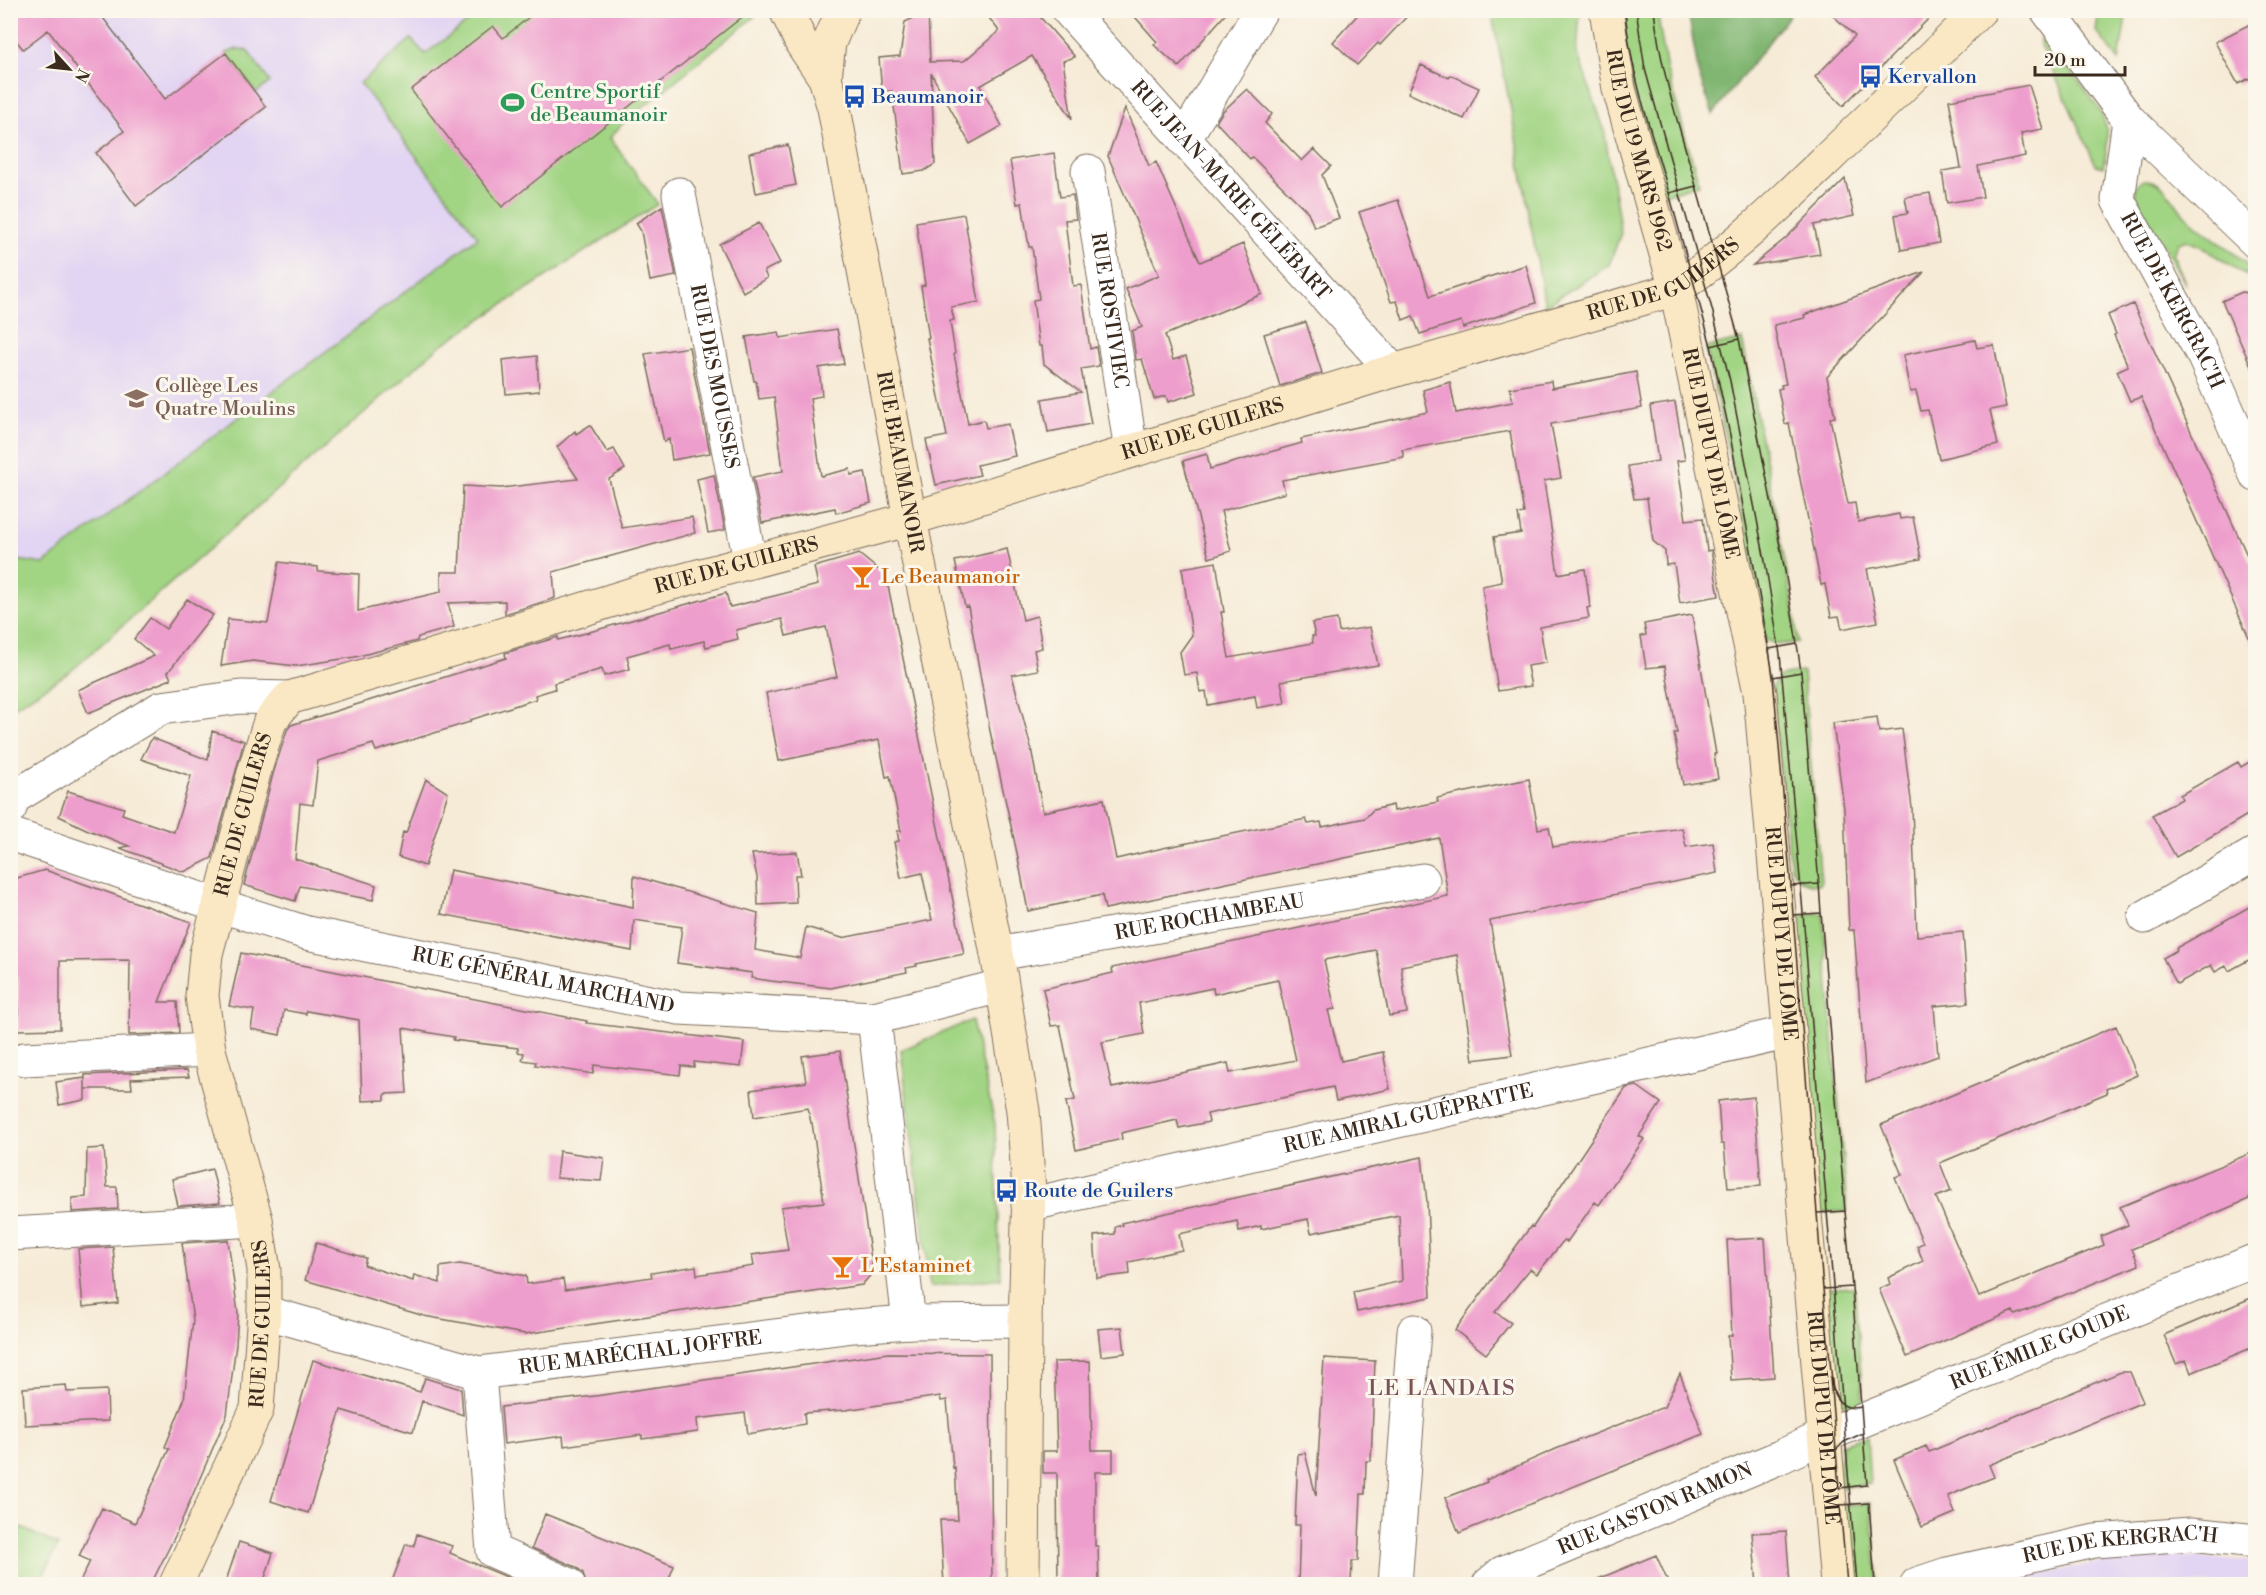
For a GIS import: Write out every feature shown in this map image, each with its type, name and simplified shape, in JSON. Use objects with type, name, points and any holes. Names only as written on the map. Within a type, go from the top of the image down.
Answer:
[{"type":"main road","name":"RUE BEAUMANOIR","points":[[786,10],[802,44],[825,78],[834,108],[910,519],[997,954],[1023,1111],[1029,1190],[1025,1321],[1023,1584]]},
{"type":"main road","name":"RUE BEAUMANOIR","points":[[825,78],[829,43],[843,10]]},
{"type":"main road","name":"RUE DU 19 MARS 1962","points":[[1606,10],[1619,89],[1676,289]]},
{"type":"main road","name":"RUE DE GUILERS","points":[[176,1584],[257,1409],[264,1312],[264,1270],[256,1220],[209,1050],[202,996],[206,954],[255,769],[270,721],[289,698],[639,592],[910,519],[1393,371],[1676,289],[1708,267],[1750,232],[1895,95],[1980,10]]},
{"type":"main road","name":"RUE DUPUY DE LÔME","points":[[1676,289],[1760,693],[1837,1584]]},
{"type":"street","name":"RUE JEAN-MARIE GÉLÉBART","points":[[1068,10],[1393,371]]},
{"type":"street","points":[[1184,140],[1261,10]]},
{"type":"street","points":[[2047,10],[2129,120],[2256,242]]},
{"type":"street","name":"RUE DE KERGRAC'H","points":[[2129,120],[2118,200],[2204,357],[2256,475]]},
{"type":"street","name":"RUE ROSTIVIEC","points":[[1088,171],[1131,451]]},
{"type":"street","name":"RUE DES MOUSSES","points":[[679,194],[750,561]]},
{"type":"street","points":[[10,808],[13,798],[161,708],[241,697],[289,698]]},
{"type":"street","name":"RUE GÉNÉRAL MARCHAND","points":[[10,834],[307,933],[679,1008],[873,1018],[1001,986]]},
{"type":"street","points":[[2145,917],[2256,854]]},
{"type":"street","name":"RUE ROCHAMBEAU","points":[[997,954],[1423,880]]},
{"type":"street","points":[[873,1018],[909,1322]]},
{"type":"street","name":"RUE AMIRAL GUÉPRATTE","points":[[1028,1205],[1790,1032]]},
{"type":"street","points":[[24,1059],[209,1050]]},
{"type":"street","points":[[10,1234],[256,1220]]},
{"type":"street","name":"RUE ÉMILE GOUDE","points":[[1824,1436],[2256,1260]]},
{"type":"street","name":"RUE MARÉCHAL JOFFRE","points":[[264,1312],[479,1373],[854,1326],[909,1322],[1025,1321]]},
{"type":"street","points":[[1395,1584],[1414,1331]]},
{"type":"street","points":[[479,1373],[493,1551],[568,1584]]},
{"type":"street","name":"RUE GASTON RAMON","points":[[1489,1584],[1502,1573],[1787,1454],[1824,1436]]},
{"type":"street","name":"RUE DE KERGRAC'H","points":[[1917,1584],[1947,1574],[2095,1541],[2191,1534],[2256,1541]]},
{"type":"shaded area","name":"Collège Les Quatre Moulins","points":[[10,11],[483,11],[424,55],[412,40],[360,83],[478,237],[43,565],[11,559]]},
{"type":"shaded area","points":[[2144,1554],[2255,1561],[2255,1584],[1985,1584]]},
{"type":"green space","points":[[483,11],[757,11],[759,13],[622,124],[610,138],[658,204],[441,345],[70,672],[11,709],[11,559],[43,564],[478,237],[360,83],[411,39],[425,54]]},
{"type":"green space","points":[[1491,11],[1580,11],[1577,52],[1604,129],[1621,233],[1609,265],[1545,306],[1511,110]]},
{"type":"green space","points":[[1614,11],[1657,11],[1667,71],[1699,184],[1657,197]]},
{"type":"green space","points":[[1688,11],[1793,11],[1713,114],[1699,76]]},
{"type":"green space","points":[[2099,11],[2127,11],[2119,61],[2096,31]]},
{"type":"green space","points":[[2040,37],[2087,91],[2102,115],[2108,136],[2103,167],[2096,165],[2041,45]]},
{"type":"green space","points":[[237,49],[247,50],[270,82],[256,93],[226,53]]},
{"type":"green space","points":[[2144,180],[2158,183],[2163,187],[2185,215],[2255,270],[2255,281],[2202,247],[2186,240],[2179,243],[2173,254],[2186,285],[2137,199],[2136,188]]},
{"type":"green space","points":[[1742,339],[1793,604],[1798,642],[1776,644],[1764,638],[1747,539],[1706,348]]},
{"type":"green space","points":[[1803,673],[1821,883],[1819,884],[1802,881],[1791,868],[1771,690],[1780,676]]},
{"type":"green space","points":[[1823,913],[1847,1211],[1817,1213],[1792,928],[1801,915]]},
{"type":"green space","points":[[972,1020],[995,1124],[1000,1278],[930,1287],[901,1050]]},
{"type":"green space","points":[[1854,1287],[1863,1402],[1850,1408],[1838,1401],[1823,1289]]},
{"type":"green space","points":[[1867,1436],[1870,1484],[1839,1488],[1841,1444]]},
{"type":"green space","points":[[1871,1503],[1878,1582],[1876,1584],[1845,1584],[1836,1506]]},
{"type":"green space","points":[[11,1523],[58,1545],[39,1584],[11,1584]]},
{"type":"building","points":[[10,10],[97,10],[165,99],[226,53],[266,107],[136,206],[96,153],[124,131],[48,30],[23,49],[10,33]]},
{"type":"building","name":"Centre Sportif de Beaumanoir","points":[[538,10],[751,10],[502,207],[411,90],[493,26],[503,38]]},
{"type":"building","points":[[983,10],[1034,10],[1075,57],[1063,61],[1072,119],[1032,56],[980,86],[1002,126],[970,144],[931,73],[935,164],[924,171],[903,174],[892,91],[882,92],[879,58],[900,56],[905,22],[928,11],[930,62],[964,61],[999,31]]},
{"type":"building","points":[[1129,10],[1229,10],[1179,67],[1154,45],[1157,42]]},
{"type":"building","points":[[1362,10],[1413,10],[1380,45],[1378,43],[1357,65],[1333,42]]},
{"type":"building","points":[[1827,10],[1937,10],[1843,106],[1815,77],[1855,36]]},
{"type":"building","points":[[2256,21],[2256,75],[2238,84],[2215,42]]},
{"type":"building","points":[[1421,65],[1479,88],[1464,119],[1408,93]]},
{"type":"building","points":[[2029,85],[2043,129],[2021,133],[2025,156],[1978,166],[1983,197],[1947,203],[1942,171],[1961,168],[1949,100]]},
{"type":"building","points":[[1247,89],[1272,114],[1265,123],[1302,161],[1314,149],[1331,166],[1322,175],[1339,218],[1314,227],[1308,212],[1252,157],[1250,159],[1216,122],[1223,111]]},
{"type":"building","points":[[1125,108],[1149,166],[1156,162],[1200,262],[1243,244],[1262,294],[1165,335],[1173,360],[1186,356],[1197,393],[1168,402],[1166,396],[1154,399],[1142,359],[1136,360],[1132,331],[1142,327],[1126,289],[1159,275],[1108,156]]},
{"type":"building","points":[[788,145],[796,185],[756,193],[749,153]]},
{"type":"building","points":[[1054,153],[1060,197],[1073,195],[1076,219],[1065,220],[1073,286],[1081,285],[1090,349],[1096,347],[1099,366],[1081,369],[1091,424],[1048,432],[1042,399],[1081,392],[1044,364],[1042,346],[1039,346],[1033,300],[1039,299],[1032,247],[1029,247],[1022,203],[1017,204],[1010,160]]},
{"type":"building","points":[[1845,179],[1854,216],[1814,225],[1820,254],[1753,265],[1786,238]]},
{"type":"building","points":[[1930,193],[1939,243],[1901,250],[1895,215],[1908,213],[1905,197]]},
{"type":"building","points":[[1398,200],[1430,296],[1526,265],[1536,303],[1463,328],[1461,321],[1420,334],[1413,316],[1403,320],[1397,301],[1391,302],[1359,212]]},
{"type":"building","points":[[662,206],[676,276],[650,281],[641,231],[636,223]]},
{"type":"building","points":[[964,214],[979,302],[951,307],[954,320],[950,321],[968,424],[984,420],[986,428],[1008,424],[1015,456],[977,465],[980,475],[936,485],[926,440],[947,436],[927,338],[929,338],[921,286],[925,285],[916,222]]},
{"type":"building","points":[[759,223],[780,263],[764,271],[767,278],[743,292],[719,244]]},
{"type":"building","points":[[1924,272],[1827,377],[1835,417],[1830,418],[1848,504],[1855,503],[1858,522],[1899,514],[1900,519],[1913,517],[1921,559],[1867,569],[1878,622],[1842,629],[1839,616],[1831,617],[1825,584],[1821,585],[1789,423],[1785,424],[1778,389],[1782,388],[1781,385],[1786,384],[1774,325],[1805,318],[1804,315]]},
{"type":"building","points":[[2242,292],[2256,295],[2256,377],[2222,301]]},
{"type":"building","points":[[2133,304],[2256,575],[2256,653],[2141,397],[2130,401],[2117,371],[2128,366],[2108,315]]},
{"type":"building","points":[[1306,322],[1322,373],[1280,386],[1264,334]]},
{"type":"building","points":[[837,329],[844,364],[819,368],[822,396],[810,398],[821,476],[850,469],[851,475],[865,472],[871,503],[836,513],[835,508],[762,523],[753,477],[783,471],[774,397],[759,399],[746,337],[779,332],[780,338]]},
{"type":"building","points":[[1975,340],[1977,348],[1994,345],[2006,407],[1990,410],[1998,445],[1939,459],[1928,410],[1921,411],[1916,391],[1910,392],[1903,355]]},
{"type":"building","points":[[689,347],[710,453],[672,460],[669,439],[664,442],[645,354]]},
{"type":"building","points":[[537,356],[539,391],[506,394],[503,360]]},
{"type":"building","points":[[1636,372],[1642,408],[1551,424],[1561,478],[1544,481],[1558,574],[1585,569],[1590,607],[1587,608],[1589,618],[1540,627],[1546,663],[1527,666],[1531,686],[1498,691],[1482,586],[1502,582],[1494,537],[1521,533],[1518,514],[1524,513],[1510,431],[1402,450],[1404,457],[1282,480],[1285,493],[1221,511],[1231,551],[1209,558],[1183,461],[1207,454],[1210,469],[1302,443],[1301,439],[1428,412],[1423,390],[1450,382],[1456,413],[1513,402],[1510,388],[1551,381],[1552,388]]},
{"type":"building","points":[[1675,402],[1685,460],[1677,461],[1686,520],[1703,518],[1707,551],[1711,550],[1719,596],[1680,603],[1674,564],[1666,565],[1665,551],[1653,541],[1647,498],[1634,499],[1628,466],[1658,461],[1650,406]]},
{"type":"building","points":[[590,425],[607,452],[614,449],[625,469],[609,479],[622,528],[692,517],[695,533],[553,572],[555,598],[505,614],[505,601],[448,603],[454,627],[418,637],[417,641],[355,657],[296,666],[253,661],[221,666],[228,619],[268,623],[279,562],[318,567],[318,571],[359,574],[358,611],[441,592],[441,572],[459,572],[463,486],[501,488],[578,479],[557,447],[575,431],[576,434]]},
{"type":"building","points":[[714,475],[725,530],[708,533],[697,479]]},
{"type":"building","points":[[1007,549],[1023,620],[1037,616],[1042,648],[1034,650],[1038,670],[1012,675],[1031,748],[1043,812],[1104,799],[1116,859],[1306,819],[1308,824],[1321,822],[1322,827],[1365,818],[1373,810],[1393,805],[1394,811],[1438,802],[1437,798],[1529,779],[1538,829],[1549,827],[1553,847],[1682,828],[1686,847],[1713,843],[1717,873],[1490,921],[1512,1055],[1473,1060],[1457,955],[1401,966],[1407,1013],[1389,1016],[1376,950],[1324,960],[1335,1009],[1328,1010],[1341,1061],[1383,1052],[1390,1089],[1336,1101],[1333,1087],[1207,1114],[1209,1122],[1179,1128],[1177,1120],[1121,1133],[1122,1139],[1076,1150],[1066,1102],[1075,1100],[1060,1025],[1051,1026],[1043,989],[1113,973],[1112,968],[1448,896],[1439,838],[1105,909],[1102,895],[1028,911],[990,731],[968,606],[965,607],[955,561]],"holes":[[[1278,980],[1296,1060],[1230,1073],[1228,1063],[1112,1088],[1102,1042],[1144,1034],[1139,1003],[1213,988],[1214,994]]]},
{"type":"building","points":[[859,554],[886,576],[964,954],[916,964],[917,966],[906,968],[907,972],[831,988],[751,978],[752,973],[677,963],[682,927],[634,920],[632,951],[441,914],[450,870],[633,907],[634,876],[758,913],[755,950],[800,958],[806,927],[842,938],[932,920],[922,873],[901,878],[894,842],[899,841],[897,831],[901,831],[890,776],[886,777],[879,740],[779,761],[766,693],[837,677],[826,627],[786,636],[782,619],[736,630],[738,639],[706,647],[704,641],[671,649],[670,644],[627,656],[630,669],[604,676],[602,669],[554,683],[555,689],[535,695],[536,699],[470,720],[470,722],[376,751],[373,744],[318,761],[313,805],[300,803],[295,859],[376,885],[373,900],[300,886],[295,901],[244,885],[273,774],[287,730],[291,725],[506,658],[505,653],[558,637],[558,640],[586,633],[726,593],[730,607],[818,585],[814,567]]},
{"type":"building","points":[[1216,562],[1229,658],[1313,643],[1312,636],[1315,636],[1312,623],[1337,619],[1339,632],[1370,627],[1378,665],[1281,681],[1285,703],[1257,708],[1255,696],[1208,705],[1206,691],[1200,692],[1197,673],[1184,675],[1180,652],[1192,635],[1182,568]]},
{"type":"building","points":[[187,599],[213,615],[168,672],[171,679],[88,713],[78,690],[154,656],[134,639],[150,618],[166,629]]},
{"type":"building","points":[[1692,615],[1716,754],[1714,754],[1718,779],[1683,785],[1674,733],[1677,733],[1665,666],[1646,668],[1641,636],[1646,635],[1644,624]]},
{"type":"building","points":[[1877,717],[1879,732],[1902,729],[1912,808],[1917,936],[1963,932],[1968,1003],[1934,1006],[1938,1056],[1866,1083],[1854,930],[1849,930],[1844,809],[1833,723]]},
{"type":"building","points":[[212,731],[244,741],[212,858],[184,872],[120,848],[129,846],[59,816],[68,791],[124,808],[122,814],[174,832],[191,776],[141,759],[152,738],[208,760]]},
{"type":"building","points":[[2256,758],[2256,810],[2176,857],[2152,815],[2182,799],[2180,795],[2238,762],[2241,767]]},
{"type":"building","points":[[426,779],[448,793],[425,866],[398,857],[403,832],[406,833]]},
{"type":"building","points":[[797,852],[801,875],[795,875],[796,903],[758,905],[757,877],[752,854]]},
{"type":"building","points":[[45,870],[191,922],[159,1002],[177,1002],[179,1033],[129,1035],[130,960],[60,961],[60,1029],[18,1030],[18,978],[10,979],[10,880]]},
{"type":"building","points":[[2256,903],[2256,956],[2229,971],[2226,966],[2215,972],[2211,965],[2177,984],[2163,958],[2177,950],[2176,948]]},
{"type":"building","points":[[241,953],[587,1021],[586,1023],[744,1042],[741,1067],[694,1062],[694,1067],[681,1066],[680,1075],[594,1065],[593,1074],[535,1065],[536,1062],[522,1060],[524,1053],[518,1052],[518,1048],[453,1040],[454,1037],[403,1028],[407,1093],[385,1094],[385,1100],[362,1101],[359,1020],[306,1011],[306,1014],[284,1010],[280,1035],[251,1029],[254,1010],[229,1006]]},
{"type":"building","points":[[2116,1026],[2137,1075],[2106,1089],[2107,1093],[1940,1163],[1951,1191],[1936,1197],[1979,1297],[2104,1245],[2101,1236],[2128,1225],[2120,1207],[2256,1151],[2256,1196],[2132,1249],[2139,1265],[2015,1315],[2013,1311],[1907,1357],[1879,1289],[1890,1284],[1888,1278],[1923,1261],[1917,1246],[1923,1243],[1895,1177],[1902,1175],[1881,1125]]},
{"type":"building","points":[[840,1051],[873,1272],[862,1285],[525,1334],[424,1316],[305,1280],[316,1243],[366,1258],[364,1265],[413,1281],[414,1275],[440,1283],[440,1267],[460,1264],[526,1276],[527,1284],[563,1279],[565,1290],[652,1277],[651,1273],[696,1266],[697,1275],[754,1266],[752,1255],[788,1250],[781,1207],[824,1202],[808,1108],[754,1117],[751,1090],[806,1082],[802,1056]]},
{"type":"building","points":[[187,1070],[189,1077],[131,1079],[132,1089],[85,1089],[85,1100],[59,1105],[56,1082],[85,1078],[85,1075]]},
{"type":"building","points":[[1637,1086],[1661,1103],[1639,1136],[1644,1139],[1599,1205],[1595,1202],[1567,1242],[1564,1240],[1537,1274],[1530,1269],[1495,1312],[1511,1323],[1486,1354],[1455,1330],[1531,1226],[1533,1227],[1626,1088]]},
{"type":"building","points":[[1754,1097],[1761,1186],[1728,1188],[1724,1144],[1721,1144],[1718,1101]]},
{"type":"building","points":[[104,1148],[107,1187],[117,1187],[118,1209],[72,1212],[72,1198],[86,1197],[87,1149]]},
{"type":"building","points":[[559,1151],[604,1158],[601,1181],[556,1178]]},
{"type":"building","points":[[1422,1157],[1427,1202],[1431,1297],[1357,1312],[1353,1292],[1402,1281],[1399,1215],[1311,1233],[1308,1219],[1239,1231],[1237,1221],[1179,1234],[1182,1250],[1129,1262],[1130,1274],[1097,1278],[1094,1236],[1115,1234],[1115,1227],[1122,1225],[1121,1223]]},
{"type":"building","points":[[212,1169],[220,1203],[178,1206],[172,1179]]},
{"type":"building","points":[[1765,1238],[1774,1377],[1731,1380],[1728,1336],[1732,1336],[1727,1240]]},
{"type":"building","points":[[228,1240],[238,1313],[227,1415],[176,1534],[151,1584],[79,1584],[90,1561],[79,1556],[102,1508],[135,1523],[169,1449],[165,1447],[184,1400],[193,1320],[182,1243]]},
{"type":"building","points":[[113,1247],[118,1303],[83,1307],[78,1249]]},
{"type":"building","points":[[2256,1296],[2256,1346],[2191,1373],[2186,1360],[2176,1364],[2164,1335]]},
{"type":"building","points":[[1122,1327],[1125,1353],[1101,1356],[1098,1329]]},
{"type":"building","points":[[888,1353],[990,1354],[992,1584],[944,1584],[940,1520],[958,1520],[955,1467],[953,1468],[947,1400],[941,1401],[940,1396],[845,1410],[804,1413],[805,1424],[748,1434],[745,1413],[697,1419],[698,1432],[642,1439],[642,1435],[564,1446],[563,1436],[504,1444],[501,1407],[595,1396]]},
{"type":"building","points":[[1324,1358],[1375,1361],[1371,1461],[1366,1461],[1365,1494],[1361,1494],[1358,1561],[1352,1561],[1351,1584],[1298,1584],[1300,1525],[1295,1525],[1298,1454],[1305,1453],[1316,1496]]},
{"type":"building","points":[[313,1360],[420,1392],[425,1378],[461,1389],[463,1415],[422,1401],[413,1432],[341,1410],[308,1513],[271,1501]]},
{"type":"building","points":[[1090,1361],[1092,1450],[1113,1450],[1113,1472],[1095,1472],[1095,1546],[1098,1546],[1099,1584],[1058,1584],[1057,1473],[1043,1473],[1043,1451],[1057,1451],[1054,1362]]},
{"type":"building","points":[[2121,1372],[2130,1372],[2143,1402],[1989,1465],[1994,1477],[1948,1496],[1955,1513],[1922,1527],[1894,1460],[1926,1446],[1929,1452]]},
{"type":"building","points":[[1680,1374],[1703,1434],[1459,1533],[1445,1498],[1487,1482],[1486,1480],[1556,1449],[1664,1407]]},
{"type":"building","points":[[66,1385],[67,1392],[107,1390],[108,1421],[25,1425],[23,1388]]},
{"type":"building","points":[[545,1514],[674,1566],[667,1584],[586,1584],[583,1573],[576,1567],[532,1548]]},
{"type":"building","points":[[1786,1531],[1790,1584],[1757,1584],[1752,1533]]},
{"type":"building","points":[[417,1534],[452,1546],[450,1553],[523,1584],[391,1584],[406,1544],[414,1546]]},
{"type":"building","points":[[239,1542],[273,1553],[263,1584],[225,1584]]},
{"type":"building","points":[[1656,1555],[1669,1584],[1586,1584]]},
{"type":"tram line","points":[[1625,10],[1637,80],[1669,193],[1696,186],[1666,77],[1654,10]]},
{"type":"tram line","points":[[1636,10],[1645,69],[1730,381],[1765,561],[1780,654],[1857,1584]]},
{"type":"tram line","points":[[1696,186],[1739,339],[1711,346],[1669,193],[1696,186]]},
{"type":"tram line","points":[[1739,339],[1785,571],[1797,644],[1769,649],[1730,435],[1711,346],[1739,339]]},
{"type":"tram line","points":[[1797,644],[1801,672],[1773,677],[1769,649],[1797,644]]},
{"type":"tram line","points":[[1801,672],[1819,884],[1791,886],[1773,677],[1801,672]]},
{"type":"tram line","points":[[1819,884],[1821,913],[1793,915],[1791,886],[1819,884]]},
{"type":"tram line","points":[[1821,913],[1845,1211],[1817,1213],[1793,915],[1821,913]]},
{"type":"tram line","points":[[1845,1211],[1852,1287],[1823,1289],[1817,1213],[1845,1211]]},
{"type":"tram line","points":[[1852,1287],[1861,1407],[1856,1408],[1844,1405],[1833,1391],[1823,1289],[1852,1287]]},
{"type":"tram line","points":[[1830,1377],[1839,1401],[1847,1407],[1861,1407],[1863,1433],[1844,1442],[1836,1450],[1830,1377]]},
{"type":"tram line","points":[[1863,1433],[1867,1485],[1839,1488],[1836,1450],[1844,1442],[1863,1433]]},
{"type":"tram line","points":[[1847,1584],[1840,1505],[1869,1503],[1875,1584]]},
{"type":"place","name":"Kervallon","points":[[1870,77]]},
{"type":"place","name":"Beaumanoir","points":[[854,97]]},
{"type":"place","name":"Centre Sportif de Beaumanoir","points":[[512,103]]},
{"type":"place","name":"Collège Les Quatre Moulins","points":[[137,398]]},
{"type":"place","name":"Le Beaumanoir","points":[[863,577]]},
{"type":"place","name":"Route de Guilers","points":[[1006,1191]]},
{"type":"place","name":"L'Estaminet","points":[[843,1266]]},
{"type":"district","name":"LE LANDAIS","points":[[1442,1388]]}]
